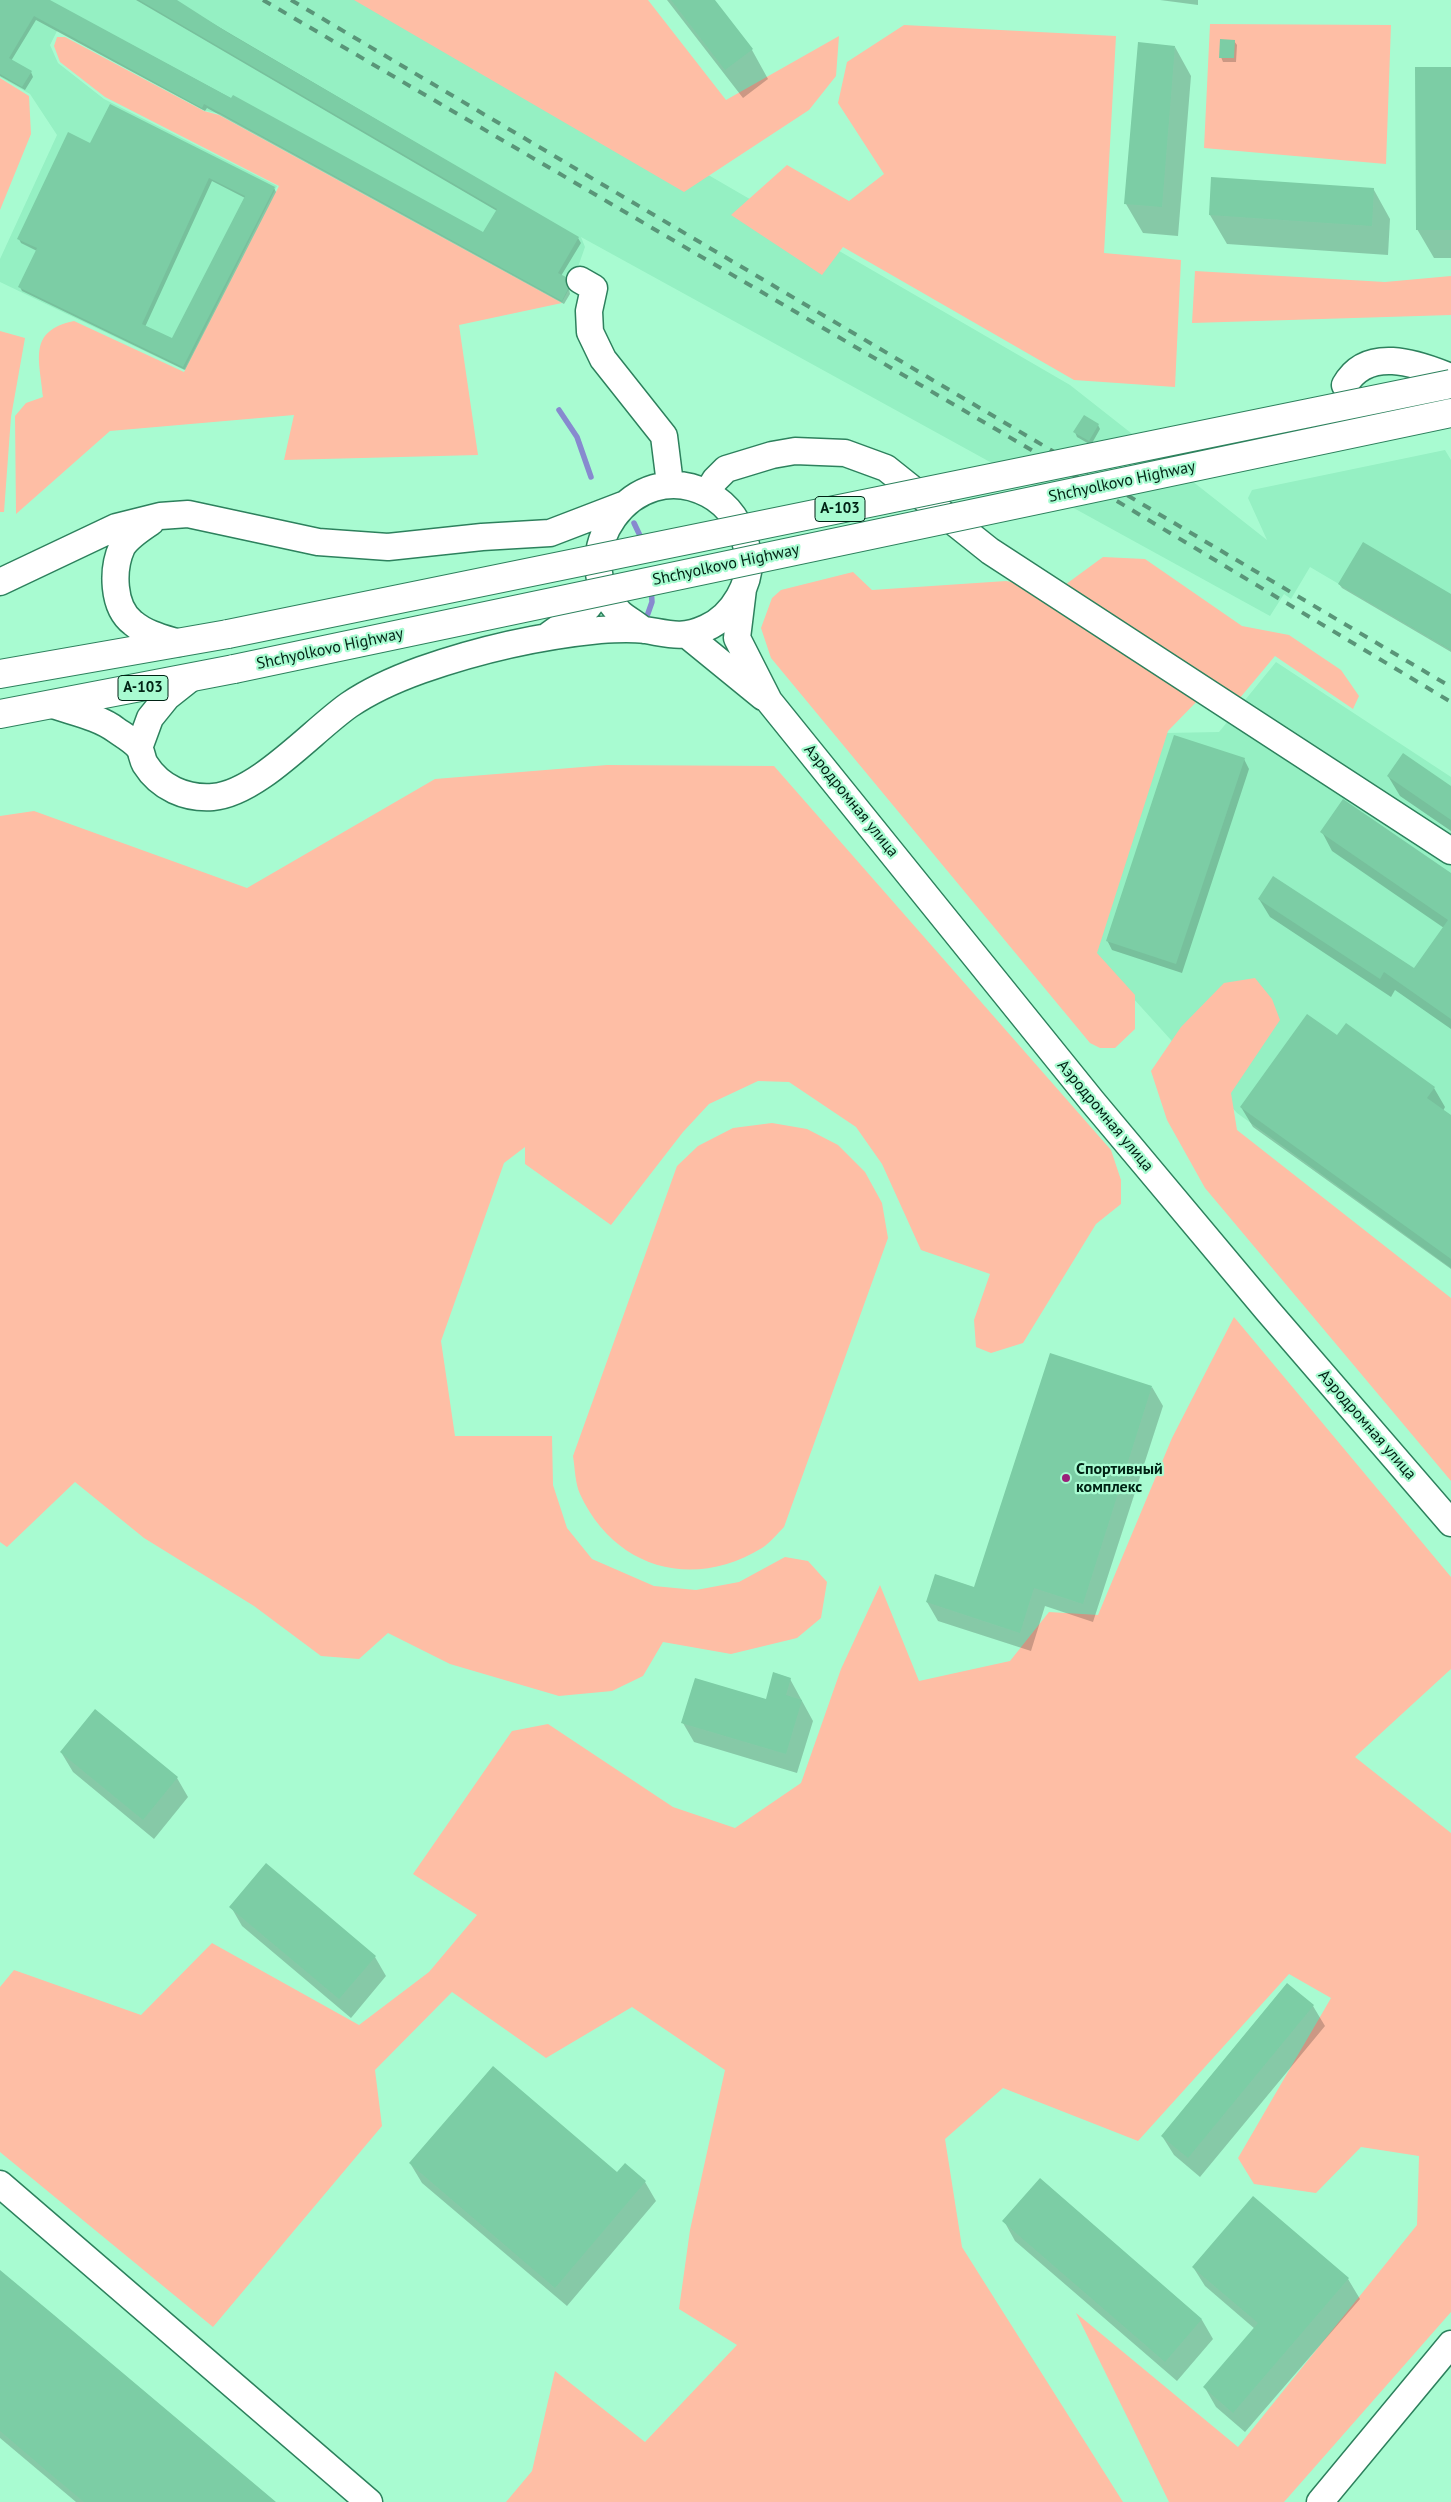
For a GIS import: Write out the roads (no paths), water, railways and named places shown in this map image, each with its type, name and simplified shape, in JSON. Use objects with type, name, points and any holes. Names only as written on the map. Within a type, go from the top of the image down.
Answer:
[{"type":"main road","name":"Shchyolkovo Highway","points":[[0,674],[228,634],[1450,377]]},
{"type":"main road","name":"Shchyolkovo Highway","points":[[0,714],[191,678],[1451,413]]},
{"type":"street","points":[[580,280],[594,288],[589,311],[590,332],[603,359],[664,436],[670,484]]},
{"type":"street","points":[[1345,385],[1349,378],[1362,367],[1377,361],[1416,365],[1450,377],[1445,387],[1451,419]]},
{"type":"street","points":[[708,493],[715,480],[726,469],[772,455],[794,451],[845,453],[886,468],[990,551],[1451,851]]},
{"type":"street","points":[[0,582],[116,527],[160,516],[188,514],[318,542],[388,547],[482,537],[550,533],[623,505],[648,490],[670,484],[708,493],[730,510],[744,534],[749,562],[737,638],[769,701]]},
{"type":"street","points":[[623,505],[605,528],[598,557],[602,587],[618,612],[643,630]]},
{"type":"street","points":[[160,516],[140,529],[123,546],[115,574],[118,602],[132,622],[154,635],[179,643]]},
{"type":"street","points":[[550,533],[577,542],[598,557]]},
{"type":"street","points":[[547,637],[588,608],[602,587]]},
{"type":"street","points":[[52,705],[95,719],[114,728],[139,748],[144,762],[164,785],[190,798],[216,797],[244,788],[350,704],[385,684],[486,650],[547,637],[602,630],[643,630],[669,636],[687,635],[709,627],[728,613],[744,589]]},
{"type":"street","points":[[687,635],[769,701]]},
{"type":"street","points":[[139,748],[150,718],[167,697],[191,678]]},
{"type":"street","name":"Аэродромная улица","points":[[769,701],[1092,1100],[1268,1311],[1451,1522]]},
{"type":"street","points":[[0,2184],[369,2502]]},
{"type":"street","points":[[1320,2502],[1451,2344]]},
{"type":"waterway","points":[[559,410],[577,437],[591,477]]},
{"type":"waterway","points":[[634,523],[643,542]]},
{"type":"waterway","points":[[646,619],[652,602],[651,587]]},
{"type":"railway","points":[[263,0],[1057,465],[1451,702]]},
{"type":"railway","points":[[291,0],[1451,687]]},
{"type":"place","name":"Спортивный комплекс","points":[[1066,1478]]}]
